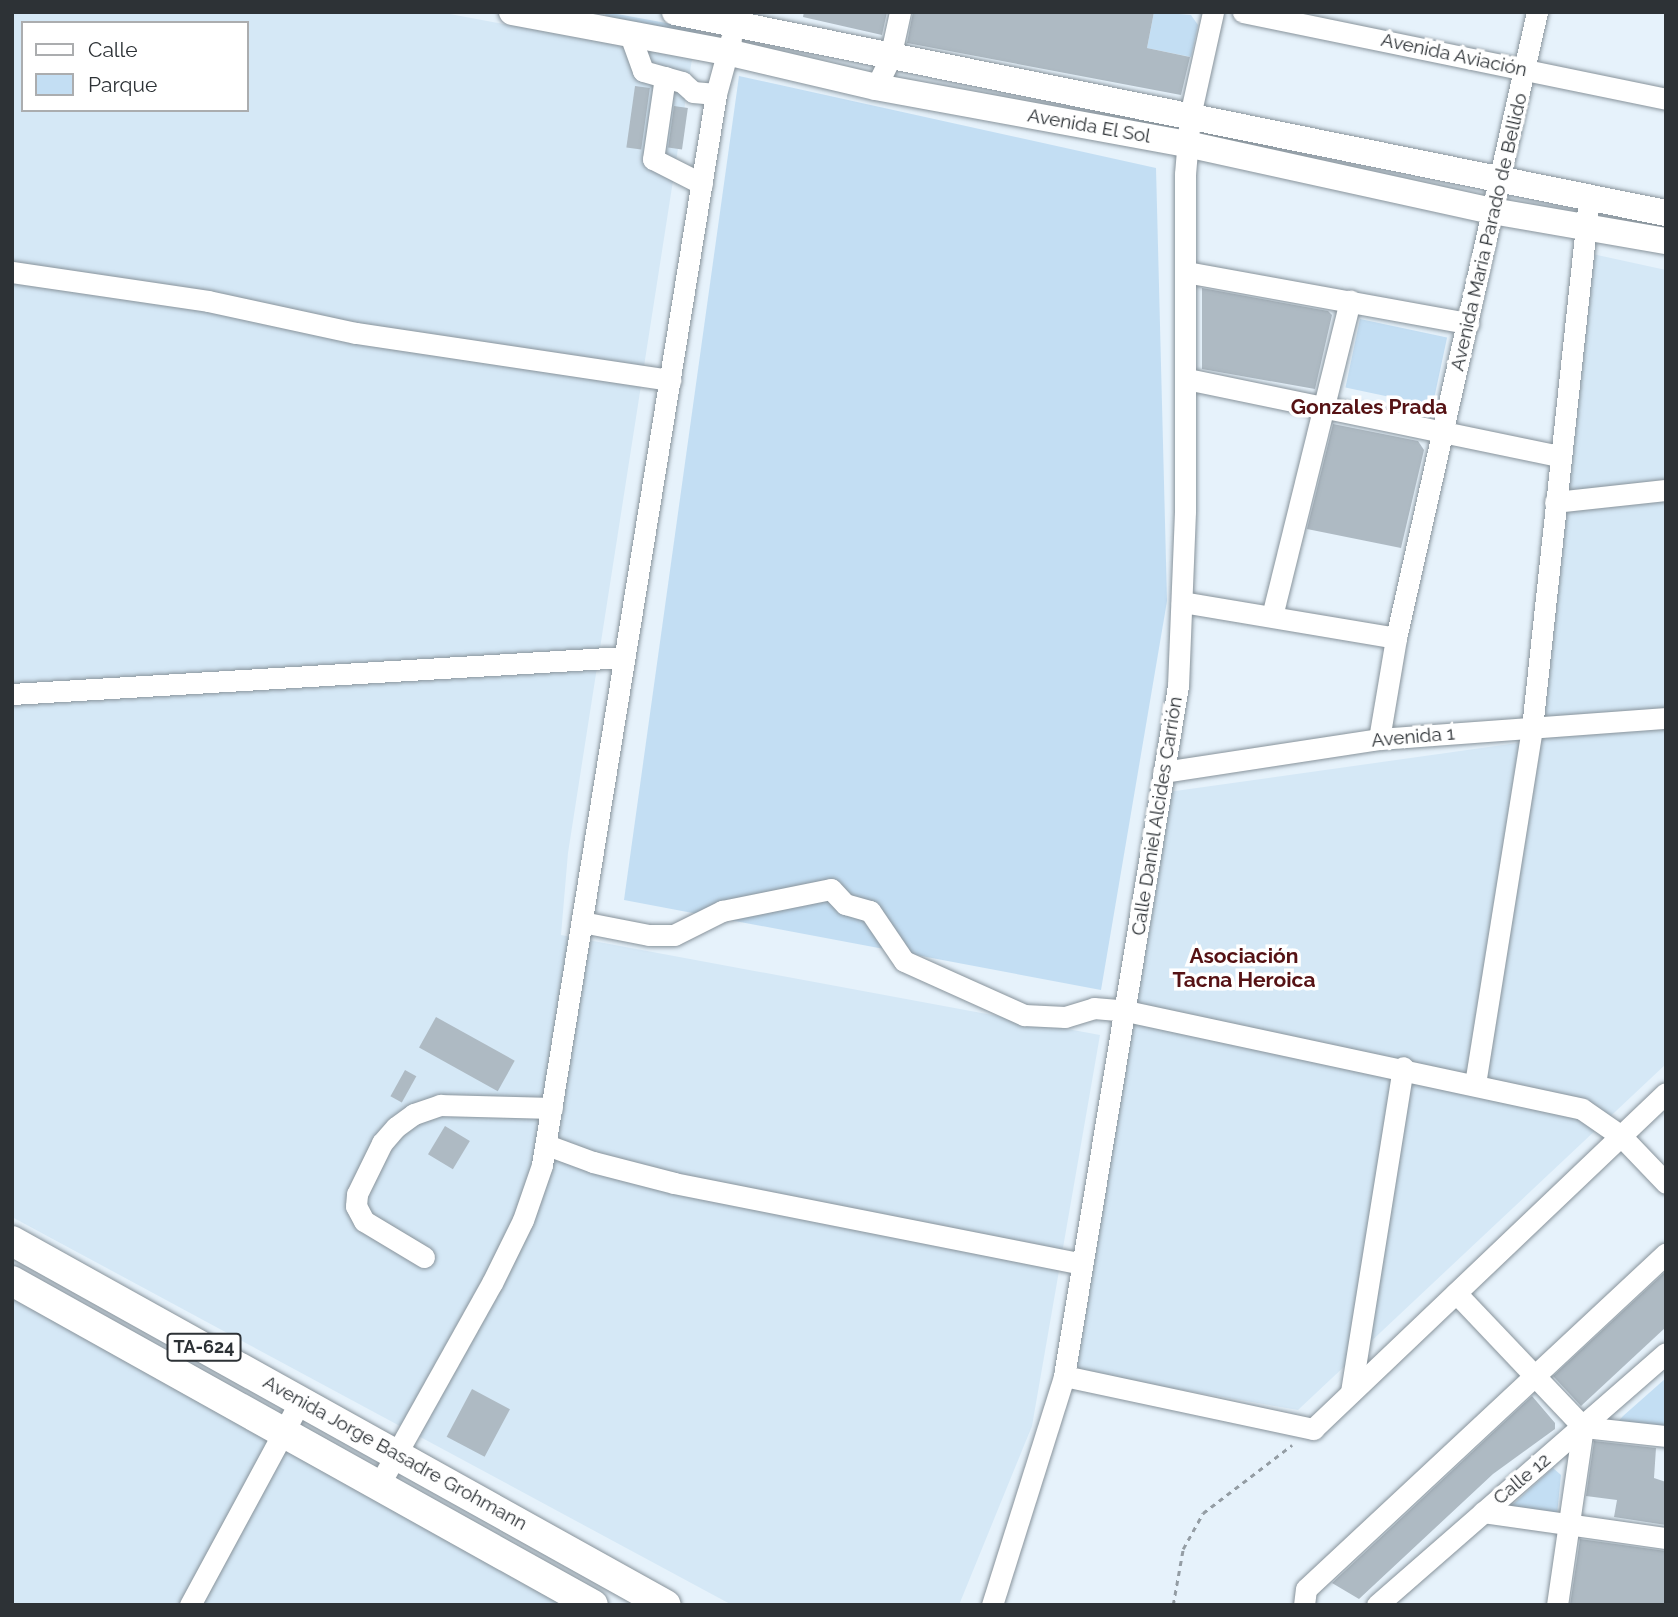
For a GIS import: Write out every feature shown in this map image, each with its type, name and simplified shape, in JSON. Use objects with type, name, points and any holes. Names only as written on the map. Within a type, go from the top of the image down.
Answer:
[{"type":"highway","name":"Avenida Jorge Basadre Grohmann","points":[[12,1241],[666,1605]]},
{"type":"highway","name":"Avenida Jorge Basadre Grohmann","points":[[12,1281],[593,1605]]},
{"type":"main road","name":"Avenida El Sol","points":[[512,12],[581,18],[630,35],[731,54],[876,87],[1188,144],[1492,211],[1666,241]]},
{"type":"main road","name":"Avenida El Sol","points":[[675,12],[890,58],[1666,213]]},
{"type":"street","points":[[876,87],[890,58],[900,12]]},
{"type":"street","name":"Calle Daniel Alcides Carrión","points":[[992,1605],[1064,1376],[1178,686],[1187,379],[1188,144],[1190,116],[1213,12]]},
{"type":"street","name":"Avenida Aviación","points":[[1243,12],[1666,99]]},
{"type":"street","name":"Avenida Maria Parado de Bellido","points":[[1379,739],[1396,639],[1445,433],[1537,12]]},
{"type":"street","points":[[379,1485],[523,1220],[547,1145],[716,94],[731,54],[732,25]]},
{"type":"street","points":[[630,35],[643,71],[665,77],[694,92],[716,94]]},
{"type":"street","points":[[665,77],[653,159],[702,184]]},
{"type":"street","points":[[1475,1084],[1532,728],[1589,198]]},
{"type":"street","points":[[12,272],[208,301],[356,333],[671,380]]},
{"type":"street","points":[[1186,272],[1468,323]]},
{"type":"street","points":[[1272,616],[1350,301]]},
{"type":"street","points":[[1187,379],[1322,410],[1560,456]]},
{"type":"street","points":[[1555,502],[1666,490]]},
{"type":"street","points":[[1182,602],[1396,639]]},
{"type":"street","points":[[12,694],[624,657]]},
{"type":"street","name":"Avenida 1","points":[[1163,772],[1379,739],[1666,718]]},
{"type":"street","points":[[582,922],[649,935],[674,935],[722,911],[831,890],[845,904],[870,911],[904,961],[1024,1015],[1065,1017],[1094,1008],[1126,1011],[1403,1067],[1582,1109],[1621,1136],[1666,1183]]},
{"type":"street","points":[[1351,1392],[1403,1067]]},
{"type":"street","points":[[1064,1376],[1313,1429],[1666,1093]]},
{"type":"street","points":[[424,1256],[364,1221],[356,1206],[357,1194],[382,1143],[396,1127],[414,1114],[440,1105],[552,1108]]},
{"type":"street","points":[[547,1145],[593,1162],[674,1183],[1082,1265]]},
{"type":"street","points":[[1304,1605],[1306,1589],[1533,1374],[1666,1253]]},
{"type":"street","points":[[1456,1293],[1583,1427],[1666,1436]]},
{"type":"street","name":"Calle 12","points":[[1377,1605],[1666,1353]]},
{"type":"street","points":[[190,1605],[301,1400]]},
{"type":"street","points":[[1557,1605],[1566,1526],[1583,1427]]},
{"type":"street","points":[[1483,1512],[1566,1526],[1666,1538]]},
{"type":"path","points":[[1173,1605],[1183,1549],[1203,1513],[1313,1429]]},
{"type":"shaded area","points":[[12,12],[439,12],[692,59],[568,853],[561,935],[1100,1035],[1032,1426],[959,1605],[732,1605],[12,1217]]},
{"type":"shaded area","points":[[1588,253],[1666,270],[1666,1064],[1298,1410],[1067,1370],[1168,792],[1539,740]]},
{"type":"shaded area","points":[[12,1298],[287,1447],[573,1605],[12,1605]]},
{"type":"green space","points":[[606,12],[699,29],[696,42],[604,22]]},
{"type":"green space","points":[[1154,12],[1191,15],[1198,25],[1191,57],[1147,48]]},
{"type":"green space","points":[[739,76],[1156,168],[1167,601],[1101,990],[624,900]]},
{"type":"green space","points":[[1360,319],[1447,338],[1433,406],[1345,387]]},
{"type":"green space","points":[[1666,1378],[1666,1431],[1615,1425],[1623,1416]]},
{"type":"green space","points":[[1553,1468],[1561,1475],[1557,1515],[1510,1507]]},
{"type":"building","points":[[804,12],[887,12],[882,35],[803,17]]},
{"type":"building","points":[[913,12],[1154,12],[1147,48],[1190,57],[1181,95],[907,43]]},
{"type":"building","points":[[635,86],[650,88],[641,149],[626,147]]},
{"type":"building","points":[[674,106],[688,108],[682,150],[668,148]]},
{"type":"building","points":[[1202,288],[1328,311],[1332,315],[1315,389],[1202,369]]},
{"type":"building","points":[[1333,424],[1418,441],[1424,450],[1401,548],[1307,529]]},
{"type":"building","points":[[436,1017],[515,1061],[498,1091],[419,1048]]},
{"type":"building","points":[[405,1070],[416,1076],[402,1103],[390,1096]]},
{"type":"building","points":[[445,1126],[470,1141],[453,1169],[428,1154]]},
{"type":"building","points":[[1666,1271],[1666,1327],[1581,1406],[1553,1376]]},
{"type":"building","points":[[472,1389],[510,1409],[485,1457],[447,1437]]},
{"type":"building","points":[[1532,1396],[1555,1423],[1555,1429],[1493,1474],[1359,1599],[1332,1583]]},
{"type":"building","points":[[1594,1441],[1656,1448],[1654,1478],[1666,1482],[1666,1525],[1614,1517],[1617,1500],[1586,1496]]},
{"type":"building","points":[[1580,1539],[1666,1551],[1666,1605],[1570,1605]]},
{"type":"district","name":"Gonzales Prada","points":[[1369,407]]},
{"type":"district","name":"Asociación Tacna Heroica","points":[[1244,968]]}]
